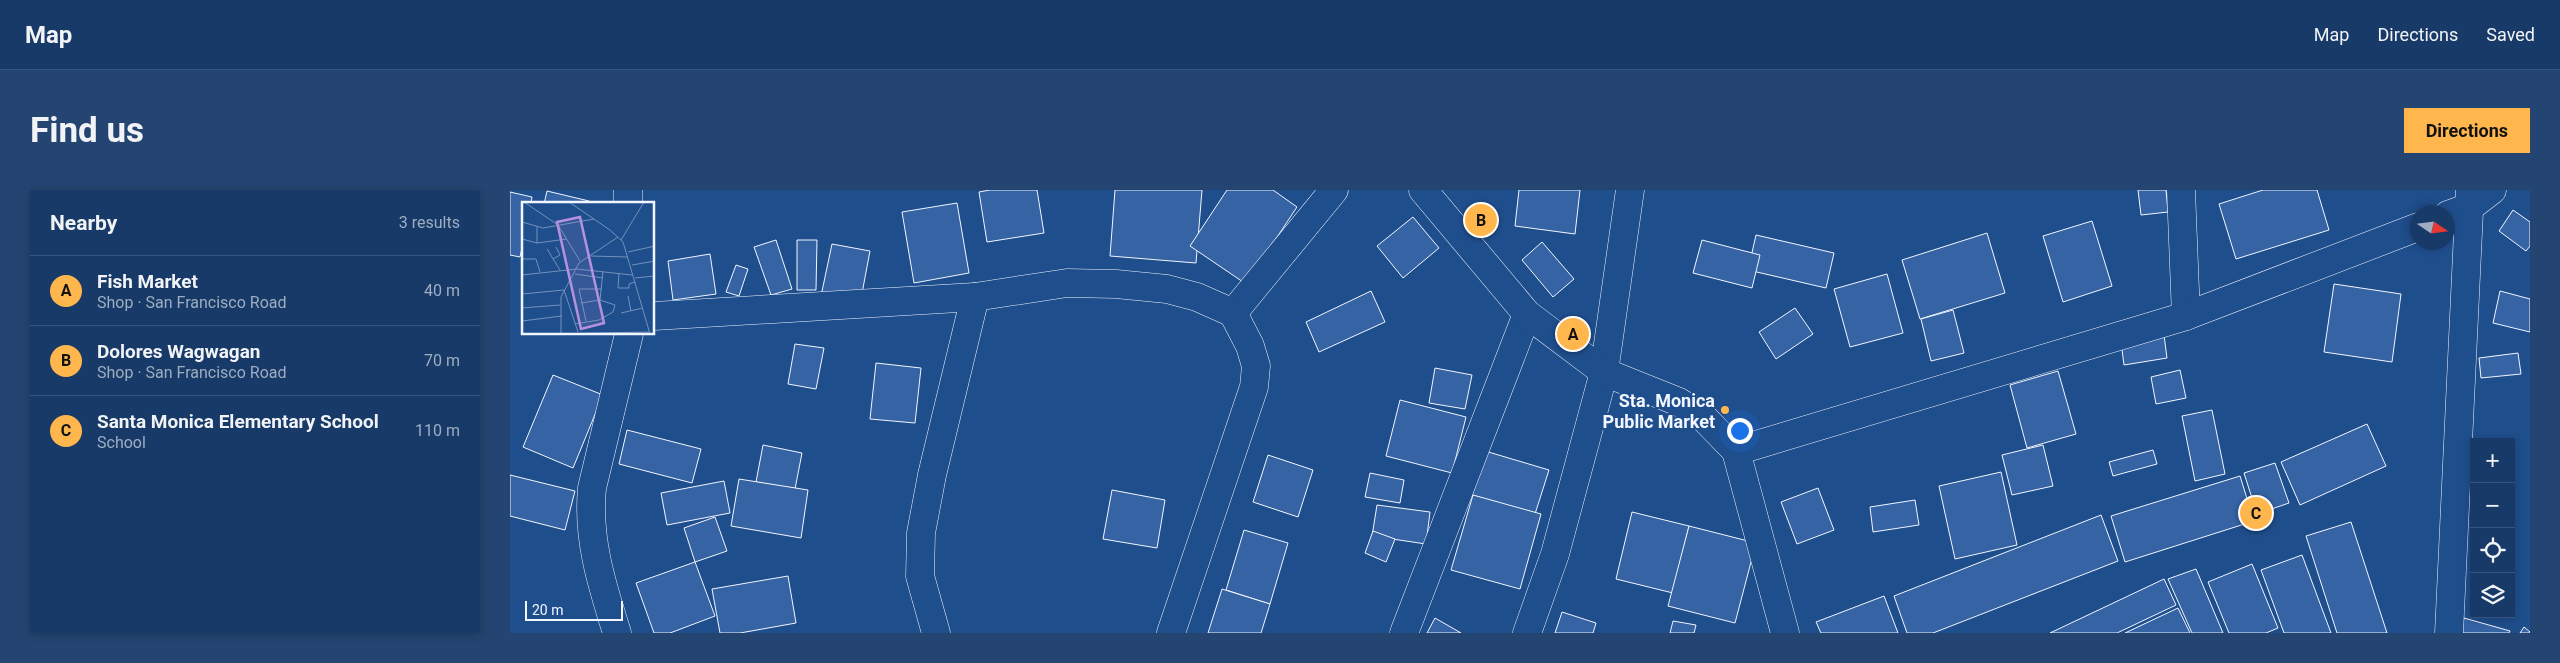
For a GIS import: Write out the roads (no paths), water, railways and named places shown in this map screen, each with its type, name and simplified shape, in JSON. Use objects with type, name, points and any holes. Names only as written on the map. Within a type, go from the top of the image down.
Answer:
[{"type":"street","points":[[1233,313],[1334,190]]},
{"type":"street","points":[[1423,190],[1527,314],[1604,372],[1679,402],[1703,417],[1736,451],[1785,633]]},
{"type":"street","points":[[1527,633],[1555,554],[1604,372],[1630,190]]},
{"type":"street","points":[[2181,190],[2186,316]]},
{"type":"street","points":[[2449,633],[2462,204],[2492,190]]},
{"type":"street","points":[[1736,451],[2186,316],[2410,230]]},
{"type":"street","points":[[655,316],[975,297],[1066,283],[1116,284],[1167,289],[1197,297],[1233,313],[1250,346],[1256,366],[1254,386],[1171,633]]},
{"type":"street","points":[[936,633],[920,576],[921,533],[932,475],[975,297]]},
{"type":"street","points":[[1404,633],[1527,314]]},
{"type":"street","points":[[617,633],[594,551],[590,514],[592,488],[629,335]]},
{"type":"place","name":"Dolores Wagwagan","points":[[1481,220]]},
{"type":"place","name":"Fish Market","points":[[1573,334]]},
{"type":"place","name":"Sta. Monica Public Market","points":[[1725,410]]},
{"type":"place","name":"Santa Monica Elementary School","points":[[2256,513]]}]
